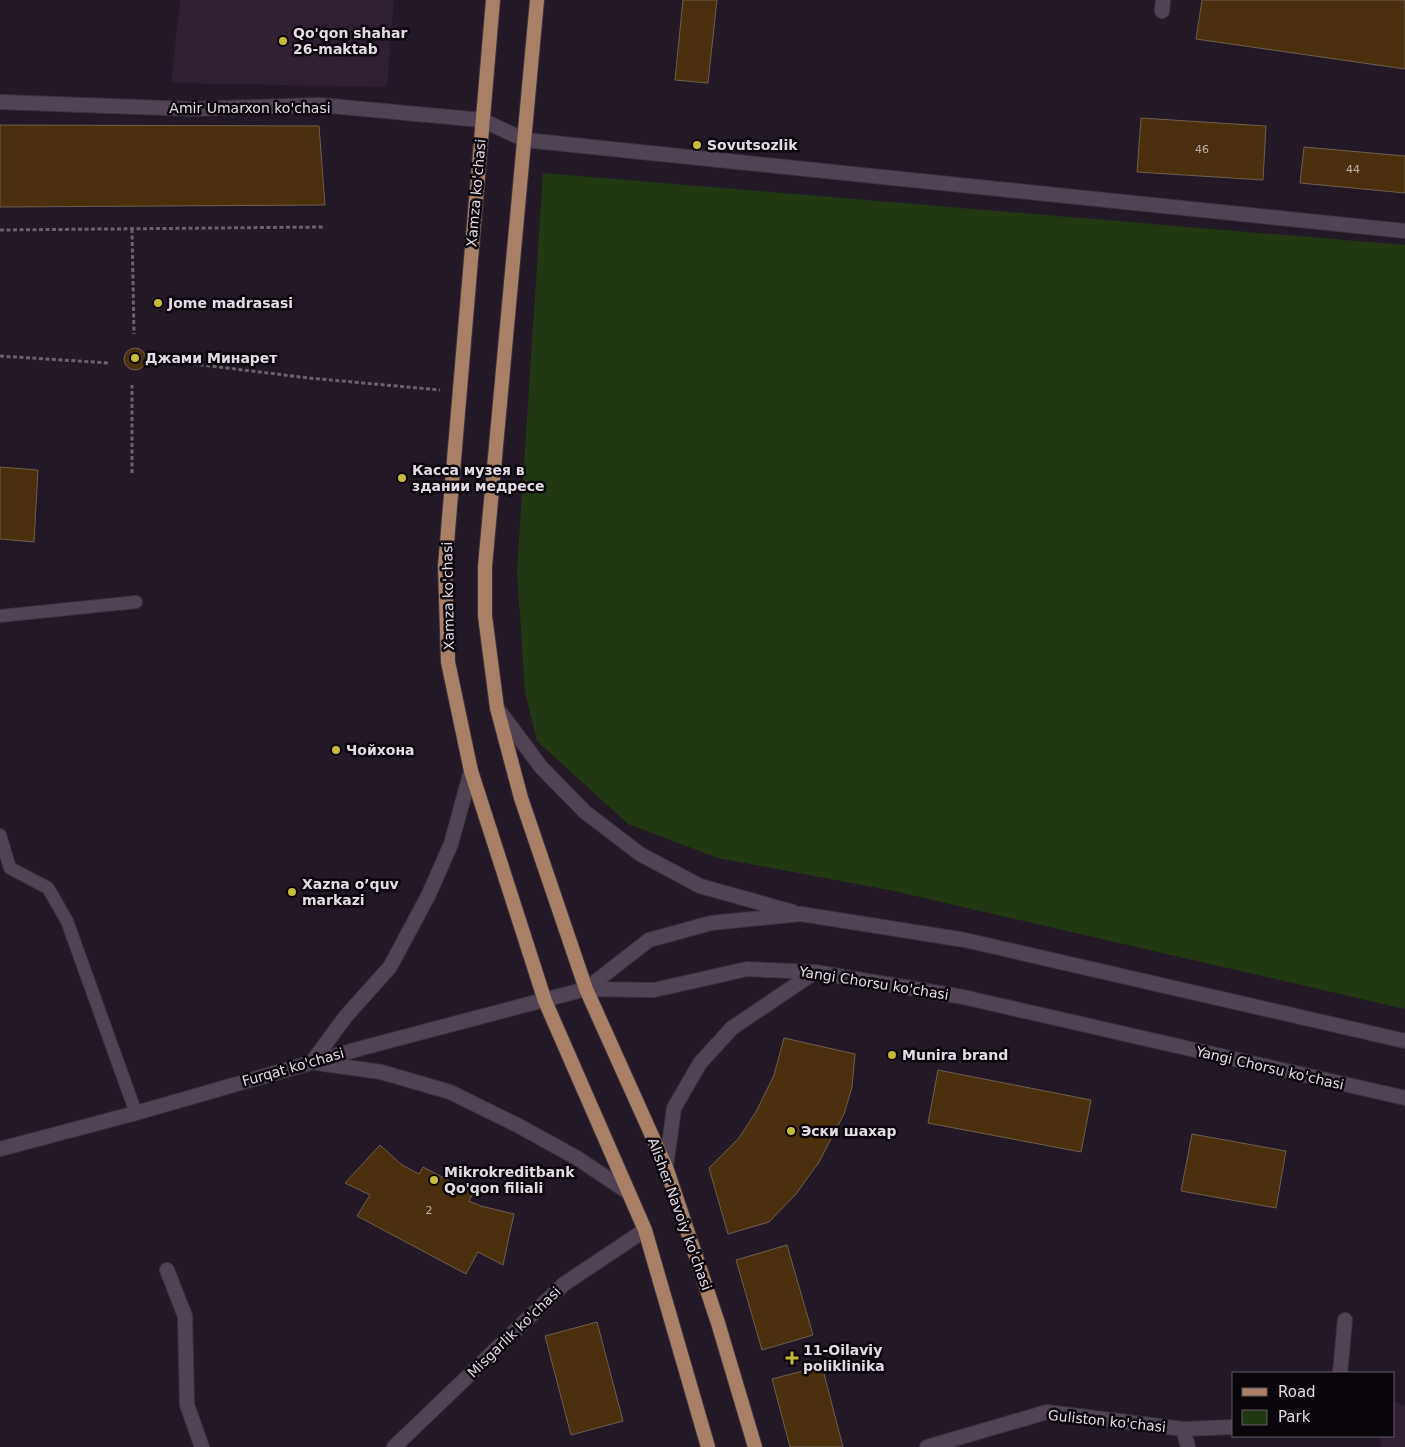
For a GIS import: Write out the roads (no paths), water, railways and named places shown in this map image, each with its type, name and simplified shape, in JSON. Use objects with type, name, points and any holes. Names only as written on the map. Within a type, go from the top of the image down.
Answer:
[{"type":"main road","name":"Xamza ko'chasi","points":[[493,0],[445,566],[448,662],[471,771],[545,1001]]},
{"type":"main road","points":[[537,0],[485,566],[485,616],[497,708],[522,798],[586,989],[649,940],[711,923],[801,914]]},
{"type":"main road","name":"Amir Umarxon ko'chasi","points":[[0,102],[192,109],[320,105],[482,120],[525,140],[1405,231]]},
{"type":"main road","points":[[497,708],[541,767],[585,812],[640,854],[700,886],[801,914],[965,940],[1405,1041]]},
{"type":"main road","points":[[471,771],[451,844],[429,894],[390,967],[346,1016],[312,1062],[381,1072],[450,1092],[519,1126],[577,1158],[628,1192]]},
{"type":"main road","name":"Yangi Chorsu ko'chasi","points":[[586,989],[654,990],[747,968],[815,972],[963,997],[1405,1098]]},
{"type":"main road","points":[[666,1167],[674,1108],[700,1062],[732,1028],[815,972]]},
{"type":"main road","name":"Furqat ko'chasi","points":[[0,1149],[136,1113],[312,1062],[586,989]]},
{"type":"main road","name":"Alisher Navoiy ko'chasi","points":[[586,989],[666,1167],[718,1323],[755,1447]]},
{"type":"main road","points":[[545,1001],[645,1230],[708,1447]]},
{"type":"main road","name":"Misgarlik ko'chasi","points":[[394,1447],[564,1284],[645,1230]]},
{"type":"main road","points":[[167,1270],[185,1316],[187,1405],[202,1447]]},
{"type":"main road","points":[[1340,1372],[1345,1320]]},
{"type":"main road","name":"Guliston ko'chasi","points":[[927,1447],[1047,1412],[1183,1429],[1188,1447]]},
{"type":"main road","points":[[1183,1429],[1232,1427]]},
{"type":"lane","points":[[0,616],[136,602]]},
{"type":"lane","points":[[0,835],[10,868],[48,888],[67,921],[136,1113]]},
{"type":"place","name":"Qo'qon shahar 26-maktab","points":[[283,41]]},
{"type":"place","name":"Sovutsozlik","points":[[697,145]]},
{"type":"place","name":"Jome madrasasi","points":[[158,303]]},
{"type":"place","name":"Джами Минарет","points":[[135,358]]},
{"type":"place","name":"Касса музея в здании медресе","points":[[402,478]]},
{"type":"place","name":"Чойхона","points":[[336,750]]},
{"type":"place","name":"Xazna o’quv markazi","points":[[292,892]]},
{"type":"place","name":"Munira brand","points":[[892,1055]]},
{"type":"place","name":"Эски шахар","points":[[791,1131]]},
{"type":"place","name":"Mikrokreditbank Qo'qon filiali","points":[[434,1180]]},
{"type":"place","name":"11-Oilaviy poliklinika","points":[[792,1358]]}]
